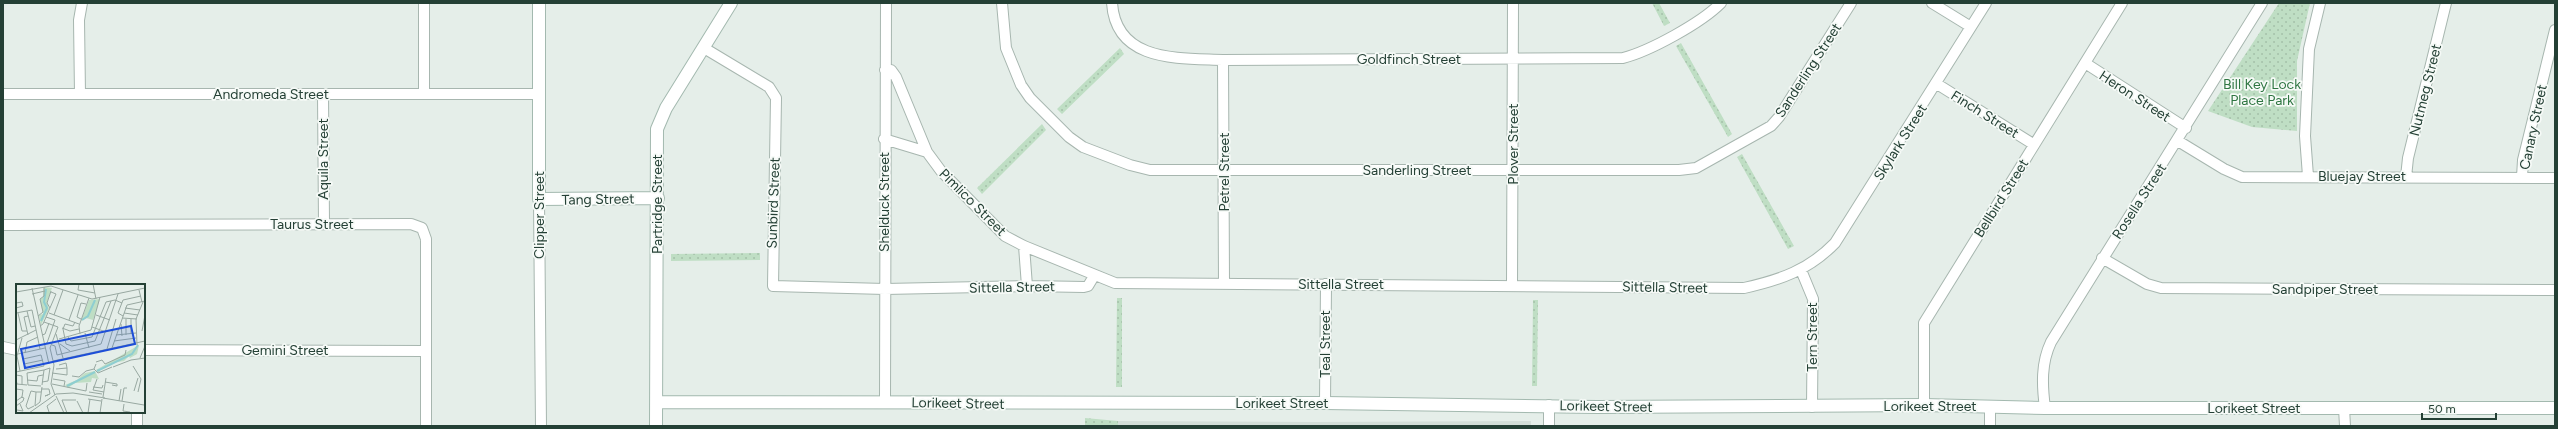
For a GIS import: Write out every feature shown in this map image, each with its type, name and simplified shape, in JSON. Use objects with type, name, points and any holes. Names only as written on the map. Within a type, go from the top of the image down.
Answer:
[{"type":"street","points":[[80,94],[79,20],[82,3]]},
{"type":"street","points":[[424,3],[424,94]]},
{"type":"street","name":"Clipper Street","points":[[540,3],[539,199],[541,426]]},
{"type":"street","name":"Partridge Street","points":[[656,426],[658,129],[660,119],[731,3]]},
{"type":"street","name":"Shelduck Street","points":[[886,3],[884,139],[886,402]]},
{"type":"street","name":"Sanderling Street","points":[[1002,3],[1006,48],[1021,85],[1030,98],[1069,137],[1083,147],[1143,168],[1225,170],[1679,170],[1696,168],[1771,126],[1851,3]]},
{"type":"street","name":"Goldfinch Street","points":[[1112,3],[1119,26],[1130,42],[1149,54],[1174,58],[1223,60],[1623,58],[1640,54],[1711,14],[1720,3]]},
{"type":"street","name":"Plover Street","points":[[1512,285],[1513,3]]},
{"type":"street","points":[[1932,3],[1970,27]]},
{"type":"street","name":"Skylark Street","points":[[1802,270],[1821,258],[1835,243],[1937,84],[1970,27],[1986,3]]},
{"type":"street","name":"Bellbird Street","points":[[1924,405],[1924,323],[2122,3]]},
{"type":"street","name":"Rosella Street","points":[[2045,408],[2044,356],[2102,258],[2178,141],[2262,3]]},
{"type":"street","points":[[2308,176],[2305,136],[2308,49],[2320,3]]},
{"type":"street","name":"Nutmeg Street","points":[[2406,176],[2408,158],[2446,3]]},
{"type":"street","name":"Canary Street","points":[[2522,177],[2523,160],[2555,30]]},
{"type":"street","name":"Sunbird Street","points":[[704,48],[770,87],[776,98],[770,290],[885,289]]},
{"type":"street","name":"Petrel Street","points":[[1223,60],[1225,170],[1224,284]]},
{"type":"street","name":"Heron Street","points":[[2085,63],[2186,128]]},
{"type":"street","name":"Pimlico Street","points":[[885,70],[891,70],[896,77],[927,152],[941,171],[1005,236],[1024,246],[1094,276]]},
{"type":"street","name":"Finch Street","points":[[1937,84],[2034,144]]},
{"type":"street","name":"Andromeda Street","points":[[3,94],[539,94]]},
{"type":"street","name":"Aquila Street","points":[[323,94],[324,224]]},
{"type":"street","points":[[884,139],[927,152]]},
{"type":"street","name":"Bluejay Street","points":[[2178,141],[2224,170],[2242,177],[2406,176],[2555,178]]},
{"type":"street","name":"Tang Street","points":[[539,199],[658,198]]},
{"type":"street","name":"Taurus Street","points":[[3,225],[411,224],[422,228],[426,239],[426,426]]},
{"type":"street","points":[[1024,246],[1027,286]]},
{"type":"street","name":"Sandpiper Street","points":[[2102,258],[2147,284],[2161,288],[2555,290]]},
{"type":"street","name":"Sittella Street","points":[[885,289],[1088,286],[1094,276],[1123,284],[1512,285],[1744,288],[1776,281],[1802,270]]},
{"type":"street","name":"Tern Street","points":[[1802,270],[1813,299],[1812,407]]},
{"type":"street","name":"Teal Street","points":[[1325,403],[1326,284]]},
{"type":"street","points":[[3,347],[16,350]]},
{"type":"street","name":"Gemini Street","points":[[145,350],[426,350]]},
{"type":"street","name":"Lorikeet Street","points":[[657,402],[1325,403],[1812,407],[1924,405],[2045,408],[2555,408]]},
{"type":"street","points":[[1549,405],[1549,426]]},
{"type":"street","points":[[1990,406],[1990,426]]},
{"type":"street","points":[[2344,408],[2345,426]]},
{"type":"street","points":[[137,413],[137,426]]},
{"type":"shaded area","points":[[1118,421],[1531,421],[1531,426],[1118,426]]},
{"type":"green space","points":[[1652,3],[1659,3],[1670,23],[1664,26]]},
{"type":"green space","name":"Bill Key Lock Place Park","points":[[2279,3],[2310,3],[2297,61],[2297,131],[2252,127],[2208,111]]},
{"type":"green space","points":[[1681,43],[1732,134],[1728,137],[1676,46]]},
{"type":"green space","points":[[1120,48],[1124,54],[1062,114],[1057,109]]},
{"type":"green space","points":[[1042,124],[1046,130],[982,194],[977,188]]},
{"type":"green space","points":[[1742,154],[1794,246],[1788,249],[1737,157]]},
{"type":"green space","points":[[760,253],[760,260],[671,261],[671,254]]},
{"type":"green space","points":[[1117,298],[1122,298],[1122,387],[1116,387]]},
{"type":"green space","points":[[1533,300],[1538,300],[1537,386],[1532,386]]},
{"type":"green space","points":[[1085,418],[1118,421],[1118,426],[1085,426]]}]
